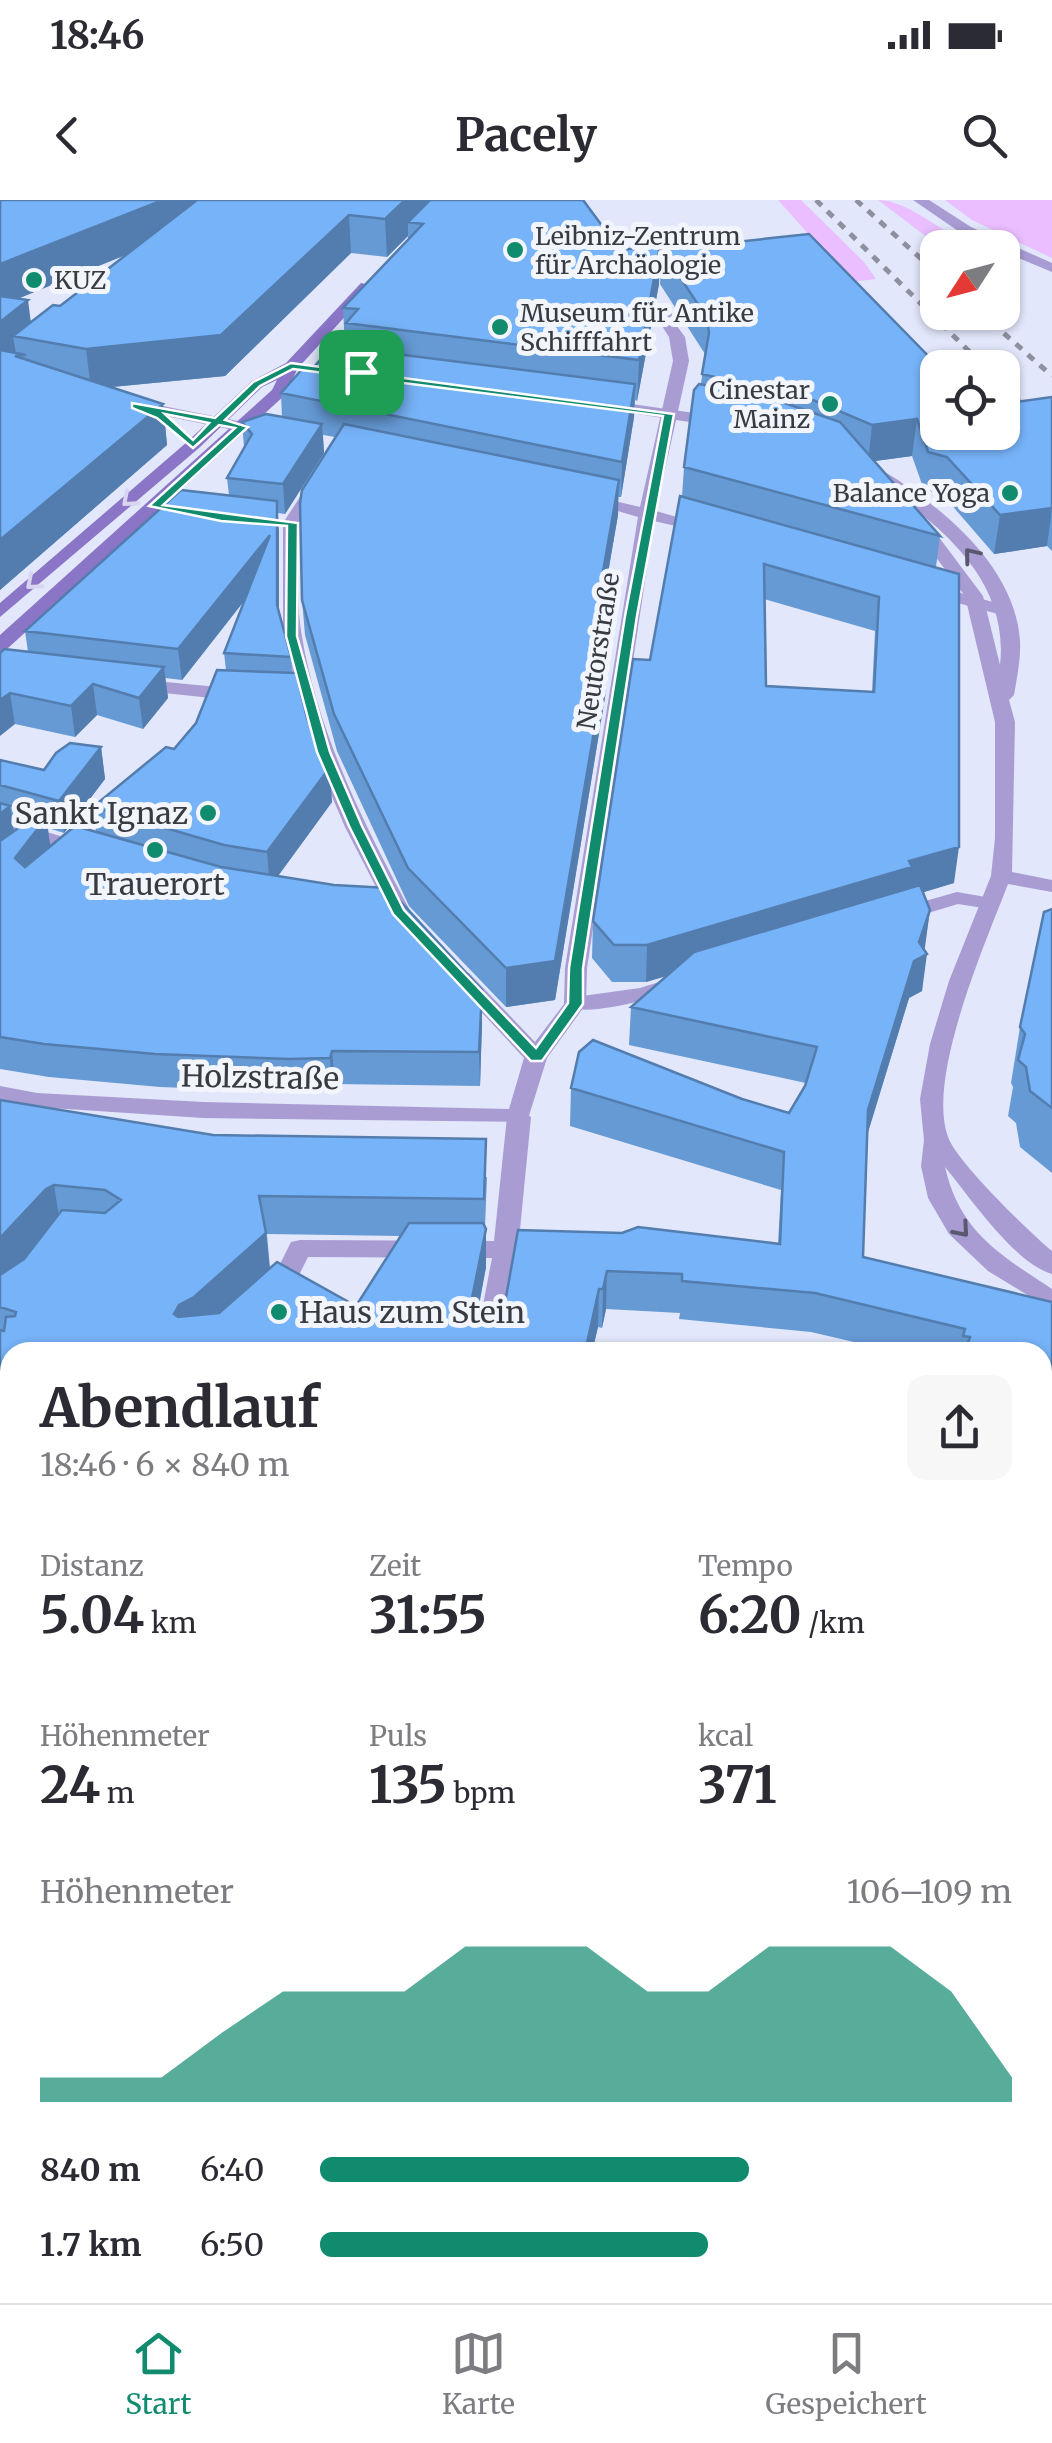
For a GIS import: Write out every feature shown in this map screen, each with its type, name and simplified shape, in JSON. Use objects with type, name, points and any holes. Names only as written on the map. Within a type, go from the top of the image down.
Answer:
[{"type":"main road","points":[[0,645],[279,392],[291,366],[378,274]]},
{"type":"main road","points":[[0,612],[193,445],[257,384],[291,366]]},
{"type":"street","points":[[920,200],[966,230],[1052,268]]},
{"type":"street","name":"Neutorstraße","points":[[576,1004],[576,968],[648,512],[676,391],[681,347],[664,318],[667,314]]},
{"type":"street","points":[[291,366],[319,368]]},
{"type":"street","points":[[116,402],[243,427]]},
{"type":"street","points":[[579,402],[745,427]]},
{"type":"street","points":[[135,406],[160,416],[193,445]]},
{"type":"street","points":[[330,462],[284,522],[292,636],[330,767],[388,910],[424,939]]},
{"type":"street","points":[[856,464],[882,478],[946,526],[986,573],[1005,611],[1011,655],[1004,704],[1005,838],[1001,876],[940,1044],[932,1099],[936,1140],[932,1166],[948,1214],[997,1265],[1052,1301]]},
{"type":"street","points":[[882,478],[940,545],[977,603],[1004,704]]},
{"type":"street","points":[[571,496],[720,532]]},
{"type":"street","points":[[155,506],[178,511]]},
{"type":"street","points":[[903,582],[1005,611]]},
{"type":"street","points":[[118,684],[308,699]]},
{"type":"street","points":[[0,824],[40,833],[110,858]]},
{"type":"street","points":[[20,850],[40,833]]},
{"type":"street","points":[[1001,876],[1052,886]]},
{"type":"street","points":[[883,920],[957,898],[990,902]]},
{"type":"street","points":[[450,967],[536,1057]]},
{"type":"street","points":[[489,1342],[506,1250],[519,1118],[536,1057],[576,1004],[642,994],[698,977]]},
{"type":"street","name":"Holzstraße","points":[[0,1094],[37,1100],[203,1110],[519,1118]]},
{"type":"street","points":[[936,1140],[1011,1230],[1052,1266]]},
{"type":"street","points":[[250,1309],[287,1275],[300,1248],[506,1250]]},
{"type":"street","points":[[1052,1748],[1052,1756]]},
{"type":"shaded area","points":[[778,200],[801,200],[864,262],[876,279],[851,282]]},
{"type":"shaded area","points":[[878,200],[914,211],[944,230],[920,232]]},
{"type":"shaded area","points":[[945,200],[1052,200],[1052,258],[1020,243],[1020,230],[993,230]]},
{"type":"building","points":[[0,200],[163,200],[0,264]]},
{"type":"building","points":[[197,200],[405,200],[385,219],[349,215],[221,335],[86,349],[13,336],[53,305],[60,306]]},
{"type":"building","points":[[430,200],[583,200],[620,250],[660,246],[639,360],[346,323],[358,309],[343,308],[423,224],[408,222]]},
{"type":"building","points":[[809,234],[922,350],[920,428],[917,419],[872,425],[813,400],[702,374],[709,333],[707,318],[662,250]]},
{"type":"building","points":[[0,296],[28,300],[0,322]]},
{"type":"building","points":[[332,346],[635,384],[622,462],[281,393],[304,367],[314,367]]},
{"type":"building","points":[[0,350],[26,355],[15,356],[163,404],[0,540]]},
{"type":"building","points":[[699,384],[764,396],[840,422],[940,536],[684,467],[694,390]]},
{"type":"building","points":[[1052,397],[1052,508],[1000,515],[947,457],[928,452],[1020,450],[1020,401]]},
{"type":"building","points":[[266,414],[322,424],[283,484],[227,478],[252,434],[242,422]]},
{"type":"building","points":[[344,424],[619,480],[601,583],[597,654],[607,655],[555,961],[506,968],[408,868],[334,714],[302,600],[300,503],[302,490]]},
{"type":"building","points":[[181,490],[277,501],[277,605],[291,657],[224,653],[270,535],[178,649],[25,631]]},
{"type":"building","points":[[680,496],[959,574],[959,847],[909,861],[912,867],[647,945],[614,945],[593,921],[633,659],[650,660]],"holes":[[[764,564],[879,597],[874,692],[766,686]]]},
{"type":"building","points":[[4,649],[164,667],[139,698],[93,684],[71,706],[10,693],[0,700],[0,653]]},
{"type":"building","points":[[217,670],[296,673],[307,718],[330,767],[267,852],[224,845],[93,807],[166,747],[174,749],[196,723]]},
{"type":"building","points":[[70,743],[101,747],[59,801],[0,785],[0,760],[44,770],[56,753]]},
{"type":"building","points":[[37,815],[46,818],[15,858],[25,867],[75,826],[221,867],[334,885],[388,888],[482,990],[479,1052],[332,1051],[330,1058],[289,1059],[155,1054],[0,1037],[0,841]]},
{"type":"building","points":[[920,885],[930,910],[919,942],[927,954],[914,961],[868,1110],[863,1257],[1052,1302],[1052,1342],[968,1342],[970,1337],[963,1336],[965,1329],[815,1293],[682,1281],[682,1274],[607,1271],[587,1342],[0,1342],[6,1317],[15,1316],[16,1312],[0,1307],[0,1275],[24,1259],[62,1210],[105,1213],[121,1200],[105,1190],[54,1185],[0,1238],[0,1100],[213,1135],[486,1139],[484,1199],[259,1196],[266,1233],[194,1297],[179,1305],[174,1314],[178,1317],[219,1313],[277,1262],[356,1306],[409,1223],[483,1223],[486,1229],[469,1313],[473,1317],[503,1314],[518,1230],[622,1233],[638,1227],[780,1244],[784,1152],[571,1088],[579,1052],[593,1040],[742,1099],[789,1113],[805,1086],[817,1047],[631,1007],[694,952]]},
{"type":"building","points":[[1052,909],[1052,1108],[1030,1091],[1026,1067],[1018,1060],[1025,1034],[1020,1027],[1044,912]]},
{"type":"railway","points":[[816,200],[968,350]]},
{"type":"railway","points":[[856,200],[920,258]]},
{"type":"railway","points":[[1000,330],[1052,376]]},
{"type":"railway","points":[[1020,402],[1052,433]]},
{"type":"place","name":"Leibniz-Zentrum für Archäologie","points":[[515,250]]},
{"type":"place","name":"KUZ","points":[[34,280]]},
{"type":"place","name":"Museum für Antike Schifffahrt","points":[[500,327]]},
{"type":"place","name":"Cinestar Mainz","points":[[830,404]]},
{"type":"place","name":"Balance Yoga","points":[[1010,493]]},
{"type":"place","name":"Sankt Ignaz","points":[[208,813]]},
{"type":"place","name":"Trauerort","points":[[155,850]]},
{"type":"place","name":"Haus zum Stein","points":[[279,1312]]},
{"type":"route","points":[[361,372],[291,366],[257,384],[217,422],[135,406],[160,416],[193,445],[217,422],[243,427],[155,506],[221,518],[292,523],[292,636],[323,752],[355,826],[398,911],[536,1057],[576,1004],[576,968],[648,512],[668,414],[361,372]]}]
